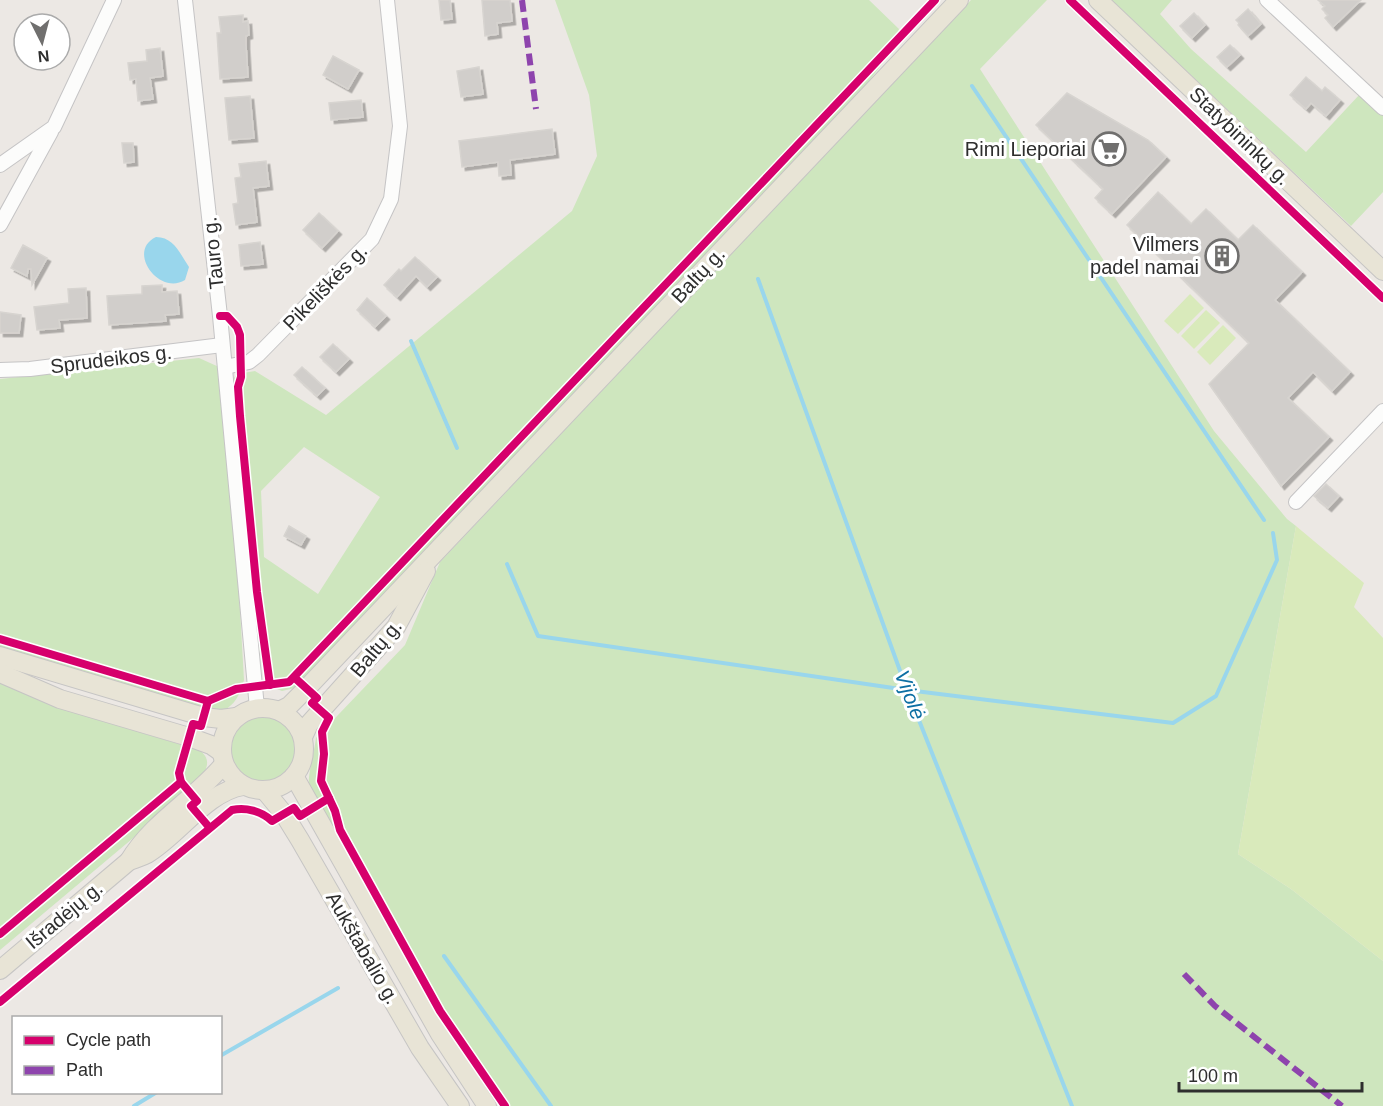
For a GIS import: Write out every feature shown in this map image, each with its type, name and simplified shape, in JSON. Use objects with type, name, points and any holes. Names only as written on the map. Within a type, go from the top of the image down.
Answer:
[{"type":"main road","name":"Baltų g.","points":[[279,711],[289,706],[307,688],[959,0]]},
{"type":"main road","name":"Statybininkų g.","points":[[1098,0],[1383,271]]},
{"type":"main road","name":"Baltų g.","points":[[303,737],[309,724],[396,627],[437,551]]},
{"type":"main road","points":[[0,656],[204,717],[221,719],[236,717],[257,708],[279,711],[294,722],[303,737],[303,758],[294,776],[276,789],[265,791],[243,786],[234,781],[222,758],[211,745],[60,699],[0,673]]},
{"type":"main road","points":[[222,758],[222,739],[236,717]]},
{"type":"main road","name":"Išradėjų g.","points":[[129,861],[137,847],[148,835],[206,783],[222,758]]},
{"type":"main road","name":"Aukštabalio g.","points":[[294,776],[440,1034],[487,1106]]},
{"type":"main road","name":"Išradėjų g.","points":[[0,970],[129,861],[146,854],[164,842],[224,791],[243,786]]},
{"type":"main road","name":"Aukštabalio g.","points":[[265,791],[284,814],[420,1048],[460,1106]]},
{"type":"street","points":[[0,225],[54,127],[114,0]]},
{"type":"street","name":"Tauro g.","points":[[185,0],[225,367],[257,708]]},
{"type":"street","name":"Pikeliškės g.","points":[[225,367],[249,362],[258,355],[372,239],[391,199],[400,126],[387,0]]},
{"type":"street","points":[[1267,0],[1383,108]]},
{"type":"street","points":[[0,165],[54,127]]},
{"type":"street","name":"Sprudeikos g.","points":[[0,370],[30,369],[222,345]]},
{"type":"street","points":[[1296,502],[1383,411]]},
{"type":"green space","points":[[555,0],[869,0],[899,29],[893,50],[858,95],[299,687],[282,691],[272,687],[264,677],[251,599],[231,382],[237,374],[255,371],[326,415],[572,211],[597,156],[589,95]],"holes":[[[304,447],[380,497],[318,594],[264,557],[261,491]]]},
{"type":"green space","points":[[971,0],[1047,0],[980,69],[1214,431],[1287,519],[1296,526],[1238,854],[1291,889],[1383,961],[1383,1106],[499,1106],[408,966],[309,790],[316,738],[405,645],[440,562]]},
{"type":"green space","points":[[1111,0],[1172,0],[1160,14],[1191,49],[1306,152],[1360,94],[1383,116],[1383,192],[1351,226]]},
{"type":"green space","points":[[1190,294],[1204,308],[1178,334],[1164,321]]},
{"type":"green space","points":[[1206,310],[1220,323],[1194,349],[1181,336]]},
{"type":"green space","points":[[1223,325],[1236,338],[1210,365],[1197,352]]},
{"type":"green space","points":[[199,358],[219,367],[238,575],[244,680],[235,701],[216,713],[0,651],[0,379]]},
{"type":"green space","points":[[1296,526],[1364,583],[1354,607],[1383,638],[1383,961],[1291,889],[1238,854]]},
{"type":"green space","points":[[0,678],[80,714],[199,750],[204,754],[207,763],[195,786],[0,950]]},
{"type":"green space","points":[[257,717],[271,717],[283,722],[292,731],[297,750],[295,763],[288,774],[271,783],[257,783],[245,778],[236,769],[231,757],[231,743],[236,731],[245,722]]},
{"type":"water","points":[[156,237],[172,243],[179,252],[189,267],[185,280],[175,283],[165,282],[150,270],[145,261],[144,252],[148,244]]},
{"type":"building","points":[[439,0],[450,0],[452,19],[441,20]]},
{"type":"building","points":[[482,0],[510,0],[512,21],[497,23],[498,34],[485,36]]},
{"type":"building","points":[[1318,0],[1361,0],[1333,27],[1325,18],[1328,15],[1322,9],[1325,6]]},
{"type":"building","points":[[1248,9],[1261,24],[1248,36],[1236,20]]},
{"type":"building","points":[[1194,13],[1205,25],[1192,38],[1180,26]]},
{"type":"building","points":[[243,15],[243,22],[248,21],[249,35],[246,36],[246,45],[248,77],[220,79],[217,33],[221,33],[219,17]]},
{"type":"building","points":[[1230,45],[1240,55],[1227,67],[1217,57]]},
{"type":"building","points":[[160,48],[163,76],[150,78],[153,99],[138,101],[136,79],[130,80],[128,63],[147,61],[146,50]]},
{"type":"building","points":[[333,56],[359,70],[348,89],[323,75]]},
{"type":"building","points":[[479,67],[483,94],[461,97],[457,71]]},
{"type":"building","points":[[1306,77],[1322,91],[1325,87],[1340,100],[1326,116],[1311,103],[1306,109],[1290,95]]},
{"type":"building","name":"Rimi Lieporiai","points":[[1067,93],[1148,140],[1166,157],[1112,214],[1095,198],[1103,189],[1036,125]]},
{"type":"building","points":[[250,96],[254,138],[229,140],[225,98]]},
{"type":"building","points":[[361,100],[363,117],[331,120],[329,103]]},
{"type":"building","points":[[552,129],[555,154],[510,160],[511,175],[499,176],[498,162],[462,167],[459,141]]},
{"type":"building","points":[[122,143],[133,143],[134,162],[124,163]]},
{"type":"building","points":[[266,161],[269,186],[253,188],[257,222],[236,225],[233,204],[238,203],[235,178],[241,177],[239,164]]},
{"type":"building","points":[[1158,192],[1191,224],[1206,209],[1238,240],[1253,225],[1302,272],[1275,300],[1350,372],[1332,391],[1313,372],[1288,398],[1329,437],[1281,486],[1209,384],[1249,343],[1127,225]]},
{"type":"building","points":[[319,213],[338,231],[322,248],[303,230]]},
{"type":"building","points":[[260,242],[263,264],[241,266],[239,245]]},
{"type":"building","points":[[23,245],[47,258],[32,285],[31,269],[28,269],[27,276],[11,268]]},
{"type":"building","points":[[415,257],[437,277],[427,287],[416,276],[397,297],[384,285],[399,269],[401,271]]},
{"type":"building","points":[[162,285],[162,292],[177,291],[179,314],[165,315],[166,321],[109,325],[107,296],[142,294],[142,286]]},
{"type":"building","points":[[86,288],[87,318],[59,320],[60,328],[37,330],[34,307],[69,303],[68,289]]},
{"type":"building","points":[[367,298],[386,316],[375,327],[357,310]]},
{"type":"building","points":[[0,312],[21,315],[19,333],[0,333]]},
{"type":"building","points":[[333,344],[349,359],[336,372],[320,357]]},
{"type":"building","points":[[302,367],[325,388],[317,396],[294,375]]},
{"type":"building","points":[[1326,484],[1339,496],[1328,508],[1314,496]]},
{"type":"building","points":[[289,526],[306,536],[301,545],[284,536]]},
{"type":"waterway","points":[[972,86],[1264,520]]},
{"type":"waterway","name":"Vijolė","points":[[758,279],[907,690],[1072,1106]]},
{"type":"waterway","points":[[411,341],[457,448]]},
{"type":"waterway","points":[[507,564],[538,636],[907,690],[1173,723],[1216,696],[1277,560],[1273,533]]},
{"type":"waterway","points":[[444,956],[551,1106]]},
{"type":"waterway","points":[[222,1055],[338,988]]},
{"type":"waterway","points":[[134,1106],[154,1094]]},
{"type":"marked path","points":[[522,0],[536,109]]},
{"type":"marked path","points":[[1184,974],[1215,1006],[1342,1106]]},
{"type":"cycle path","points":[[0,639],[208,701],[236,689],[289,682],[935,0]]},
{"type":"cycle path","points":[[1070,0],[1383,298]]},
{"type":"cycle path","points":[[220,316],[227,316],[237,327],[240,335],[241,377],[238,387],[240,416],[257,592],[270,685]]},
{"type":"cycle path","points":[[295,678],[317,698],[312,703],[329,718],[322,732],[324,754],[321,781],[335,811],[340,830],[440,1011],[505,1106]]},
{"type":"cycle path","points":[[208,701],[201,726],[193,724],[179,773],[181,782],[197,801],[191,806],[209,827]]},
{"type":"cycle path","points":[[0,934],[181,782]]},
{"type":"cycle path","points":[[0,1002],[232,810],[253,811],[272,821],[294,808],[300,816],[329,798]]},
{"type":"place","name":"Rimi Lieporiai","points":[[1109,149]]},
{"type":"place","name":"Vilmers padel namai","points":[[1222,256]]}]
